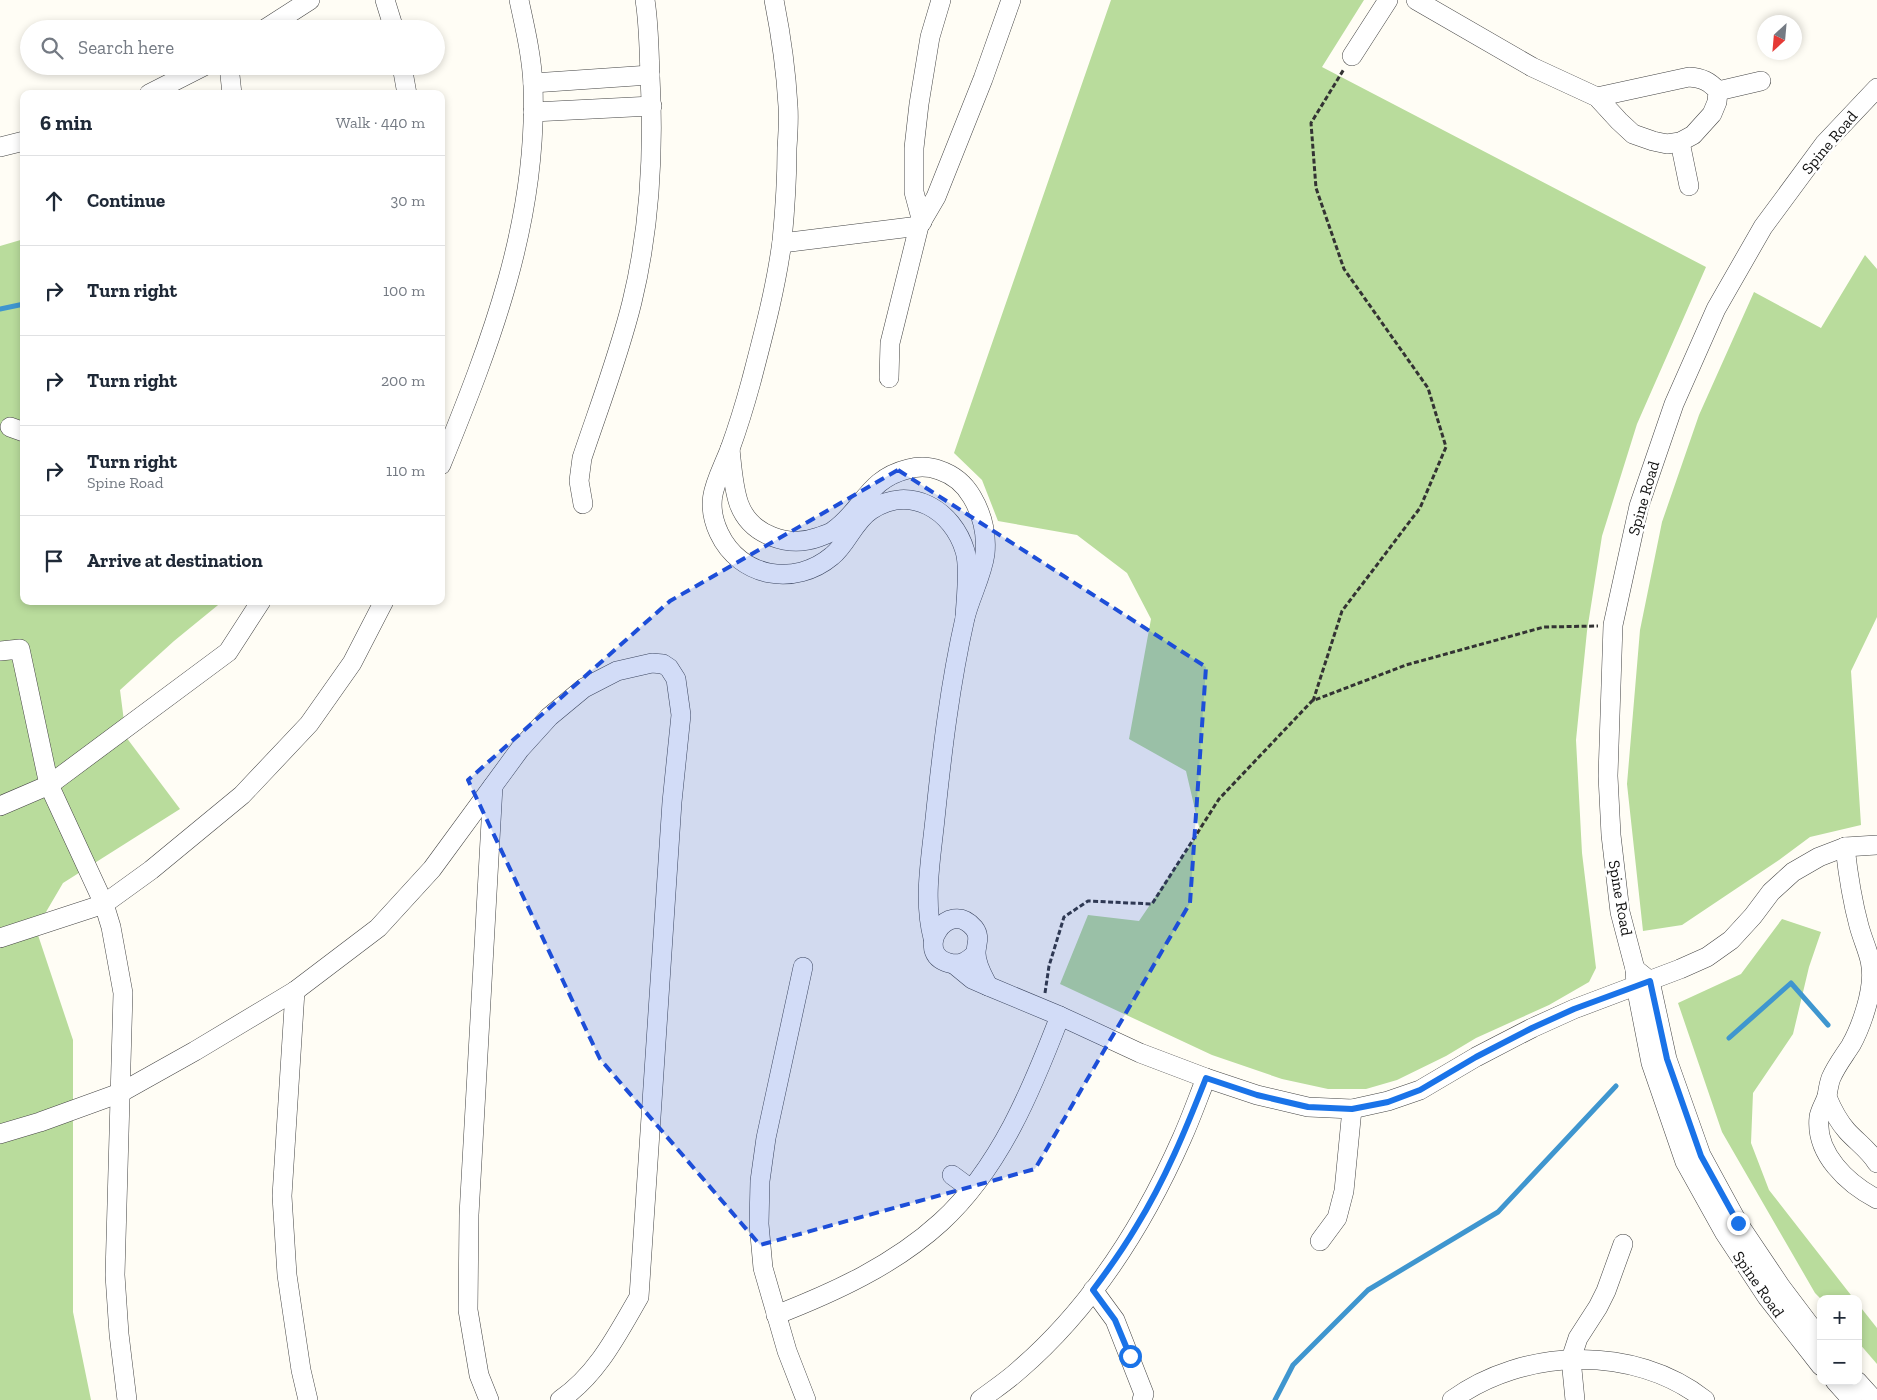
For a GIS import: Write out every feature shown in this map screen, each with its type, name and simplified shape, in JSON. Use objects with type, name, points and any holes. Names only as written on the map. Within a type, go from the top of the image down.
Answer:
[{"type":"street","points":[[279,20],[310,0]]},
{"type":"street","points":[[386,0],[392,20]]},
{"type":"street","points":[[445,455],[490,337],[513,263],[529,188],[533,84],[519,0]]},
{"type":"street","points":[[583,504],[580,481],[582,458],[632,303],[643,244],[650,179],[652,106],[649,25],[645,0]]},
{"type":"street","points":[[774,0],[782,40],[788,108],[782,242],[769,310],[753,375],[730,449],[715,482],[711,498],[712,513],[719,533],[730,550],[742,562],[758,570],[774,574],[796,575],[817,567],[834,554],[857,524],[871,510],[890,502],[903,500],[920,502],[937,509],[949,520],[966,553],[965,617]]},
{"type":"street","points":[[920,224],[914,192],[914,148],[930,37],[941,0]]},
{"type":"street","points":[[888,378],[890,343],[920,224],[936,197],[983,79],[1011,0]]},
{"type":"street","points":[[1352,56],[1388,0]]},
{"type":"street","points":[[1416,0],[1532,67],[1597,97],[1618,122],[1634,134],[1653,141],[1667,144],[1680,142],[1693,135],[1712,114],[1717,102],[1718,91],[1712,84],[1701,78],[1689,77],[1597,97]]},
{"type":"street","points":[[157,90],[186,75]]},
{"type":"street","points":[[230,75],[232,90]]},
{"type":"street","points":[[404,75],[406,90]]},
{"type":"street","points":[[533,84],[650,75]]},
{"type":"street","points":[[1718,91],[1761,81]]},
{"type":"street","name":"Spine Road","points":[[1817,1335],[1781,1287],[1738,1223],[1701,1156],[1640,979],[1620,912],[1611,835],[1608,776],[1614,625],[1639,506],[1674,404],[1716,309],[1763,227],[1824,143],[1877,88]]},
{"type":"street","points":[[533,112],[652,106]]},
{"type":"street","points":[[0,147],[20,142]]},
{"type":"street","points":[[1680,142],[1690,186]]},
{"type":"street","points":[[782,242],[920,224]]},
{"type":"street","points":[[730,449],[739,504],[749,521],[763,533],[781,540],[798,542],[811,540],[832,532],[851,516],[868,493],[893,473],[928,466],[948,473],[961,482],[982,515],[986,535],[985,555],[965,617],[951,690],[941,765],[928,894],[928,922],[933,938],[933,948],[945,962],[955,965],[972,979],[1052,1012],[1140,1053],[1206,1078],[1257,1095],[1308,1107],[1352,1109],[1388,1102],[1420,1090],[1476,1057],[1532,1028],[1640,979],[1707,956],[1731,940],[1753,916],[1771,892],[1793,872],[1819,857],[1844,847],[1877,845]]},
{"type":"street","points":[[0,806],[48,785],[228,652],[258,605]]},
{"type":"street","points":[[0,938],[104,904],[151,870],[242,795],[310,724],[352,663],[382,605]]},
{"type":"street","points":[[0,651],[20,649],[48,785],[104,904],[111,927],[123,993],[115,1275],[119,1334],[127,1400]]},
{"type":"street","points":[[0,1134],[40,1122],[120,1093],[295,991],[378,928],[432,869],[520,749],[549,717],[584,688],[617,671],[652,662],[663,664],[669,668],[676,679],[681,715],[672,802],[639,1297],[598,1365],[571,1393],[560,1400]]},
{"type":"street","points":[[489,1400],[480,1375],[468,1310],[469,1215],[493,786]]},
{"type":"street","points":[[1844,847],[1851,892],[1859,926],[1874,964],[1871,985],[1858,1030],[1831,1078],[1827,1097],[1820,1115],[1819,1126],[1821,1141],[1829,1156],[1851,1183],[1877,1199]]},
{"type":"street","points":[[928,894],[952,919]]},
{"type":"street","points":[[933,938],[939,925],[952,919],[965,920],[975,928],[979,941],[976,953],[979,970],[988,986]]},
{"type":"street","points":[[955,965],[967,962],[976,953]]},
{"type":"street","points":[[803,967],[775,1092],[760,1181],[759,1224],[763,1268],[787,1351],[806,1400]]},
{"type":"street","name":"Spine Road","points":[[1640,979],[1651,1063],[1685,1162],[1729,1240],[1767,1297],[1817,1361]]},
{"type":"street","points":[[295,991],[282,1196],[287,1274],[301,1370],[308,1400]]},
{"type":"street","points":[[776,1315],[828,1294],[863,1276],[909,1249],[942,1222],[971,1190],[992,1161],[1019,1113],[1038,1073],[1052,1012]]},
{"type":"street","points":[[980,1400],[1019,1370],[1058,1331],[1093,1290],[1137,1226],[1157,1189],[1182,1137],[1206,1078]]},
{"type":"street","points":[[1827,1097],[1836,1116],[1847,1132],[1871,1154],[1877,1163]]},
{"type":"street","points":[[1320,1242],[1337,1218],[1344,1191],[1352,1109]]},
{"type":"street","points":[[952,1175],[971,1190]]},
{"type":"street","points":[[1575,1400],[1571,1359],[1578,1338],[1598,1307],[1606,1290],[1623,1244]]},
{"type":"street","points":[[1093,1290],[1115,1320],[1144,1394],[1142,1400]]},
{"type":"street","points":[[1452,1400],[1468,1388],[1507,1371],[1546,1362],[1571,1359],[1598,1360],[1632,1365],[1690,1388],[1705,1400]]},
{"type":"street","points":[[1839,1385],[1852,1400]]},
{"type":"street","points":[[1861,1385],[1874,1400]]},
{"type":"path","points":[[1312,701],[1342,611],[1420,508],[1446,447],[1428,388],[1344,269],[1316,188],[1311,123],[1352,56]]},
{"type":"path","points":[[1052,1012],[1049,966],[1064,916],[1088,901],[1152,904],[1218,799],[1312,701],[1406,665],[1544,627],[1614,625]]},
{"type":"highlighted area","points":[[898,470],[1206,667],[1190,903],[1035,1169],[760,1245],[600,1059],[468,780],[670,601]]},
{"type":"green space","points":[[1111,0],[1364,0],[1322,67],[1706,267],[1637,424],[1602,536],[1587,631],[1576,740],[1582,853],[1596,968],[1589,982],[1549,1005],[1476,1038],[1446,1056],[1397,1080],[1366,1089],[1328,1089],[1282,1079],[1212,1055],[1060,984],[1088,915],[1139,921],[1200,831],[1186,771],[1129,739],[1151,619],[1127,573],[1077,535],[998,521],[982,480],[954,453]]},
{"type":"green space","points":[[20,240],[20,605],[218,605],[174,641],[120,690],[126,737],[180,809],[63,883],[36,929],[73,1040],[73,1312],[91,1400],[0,1400],[0,246]]},
{"type":"green space","points":[[1865,255],[1877,269],[1877,617],[1851,671],[1861,825],[1810,837],[1682,925],[1643,931],[1627,784],[1640,630],[1662,522],[1699,415],[1754,292],[1821,328]]},
{"type":"green space","points":[[1782,919],[1821,932],[1809,967],[1793,1034],[1753,1093],[1751,1143],[1769,1190],[1851,1295],[1817,1295],[1815,1293],[1722,1132],[1678,1003],[1741,974]]},
{"type":"green space","points":[[1862,1309],[1877,1328],[1877,1364],[1862,1347]]},
{"type":"waterway","points":[[0,309],[20,305]]},
{"type":"waterway","points":[[1729,1038],[1791,983],[1828,1025]]},
{"type":"waterway","points":[[1275,1400],[1293,1365],[1368,1290],[1498,1212],[1616,1086]]},
{"type":"route","points":[[1130,1356],[1115,1320],[1093,1290],[1137,1226],[1157,1189],[1182,1137],[1206,1078],[1257,1095],[1308,1107],[1352,1109],[1388,1102],[1420,1090],[1476,1057],[1532,1028],[1574,1009],[1650,981],[1667,1059],[1701,1156],[1738,1223]]}]
